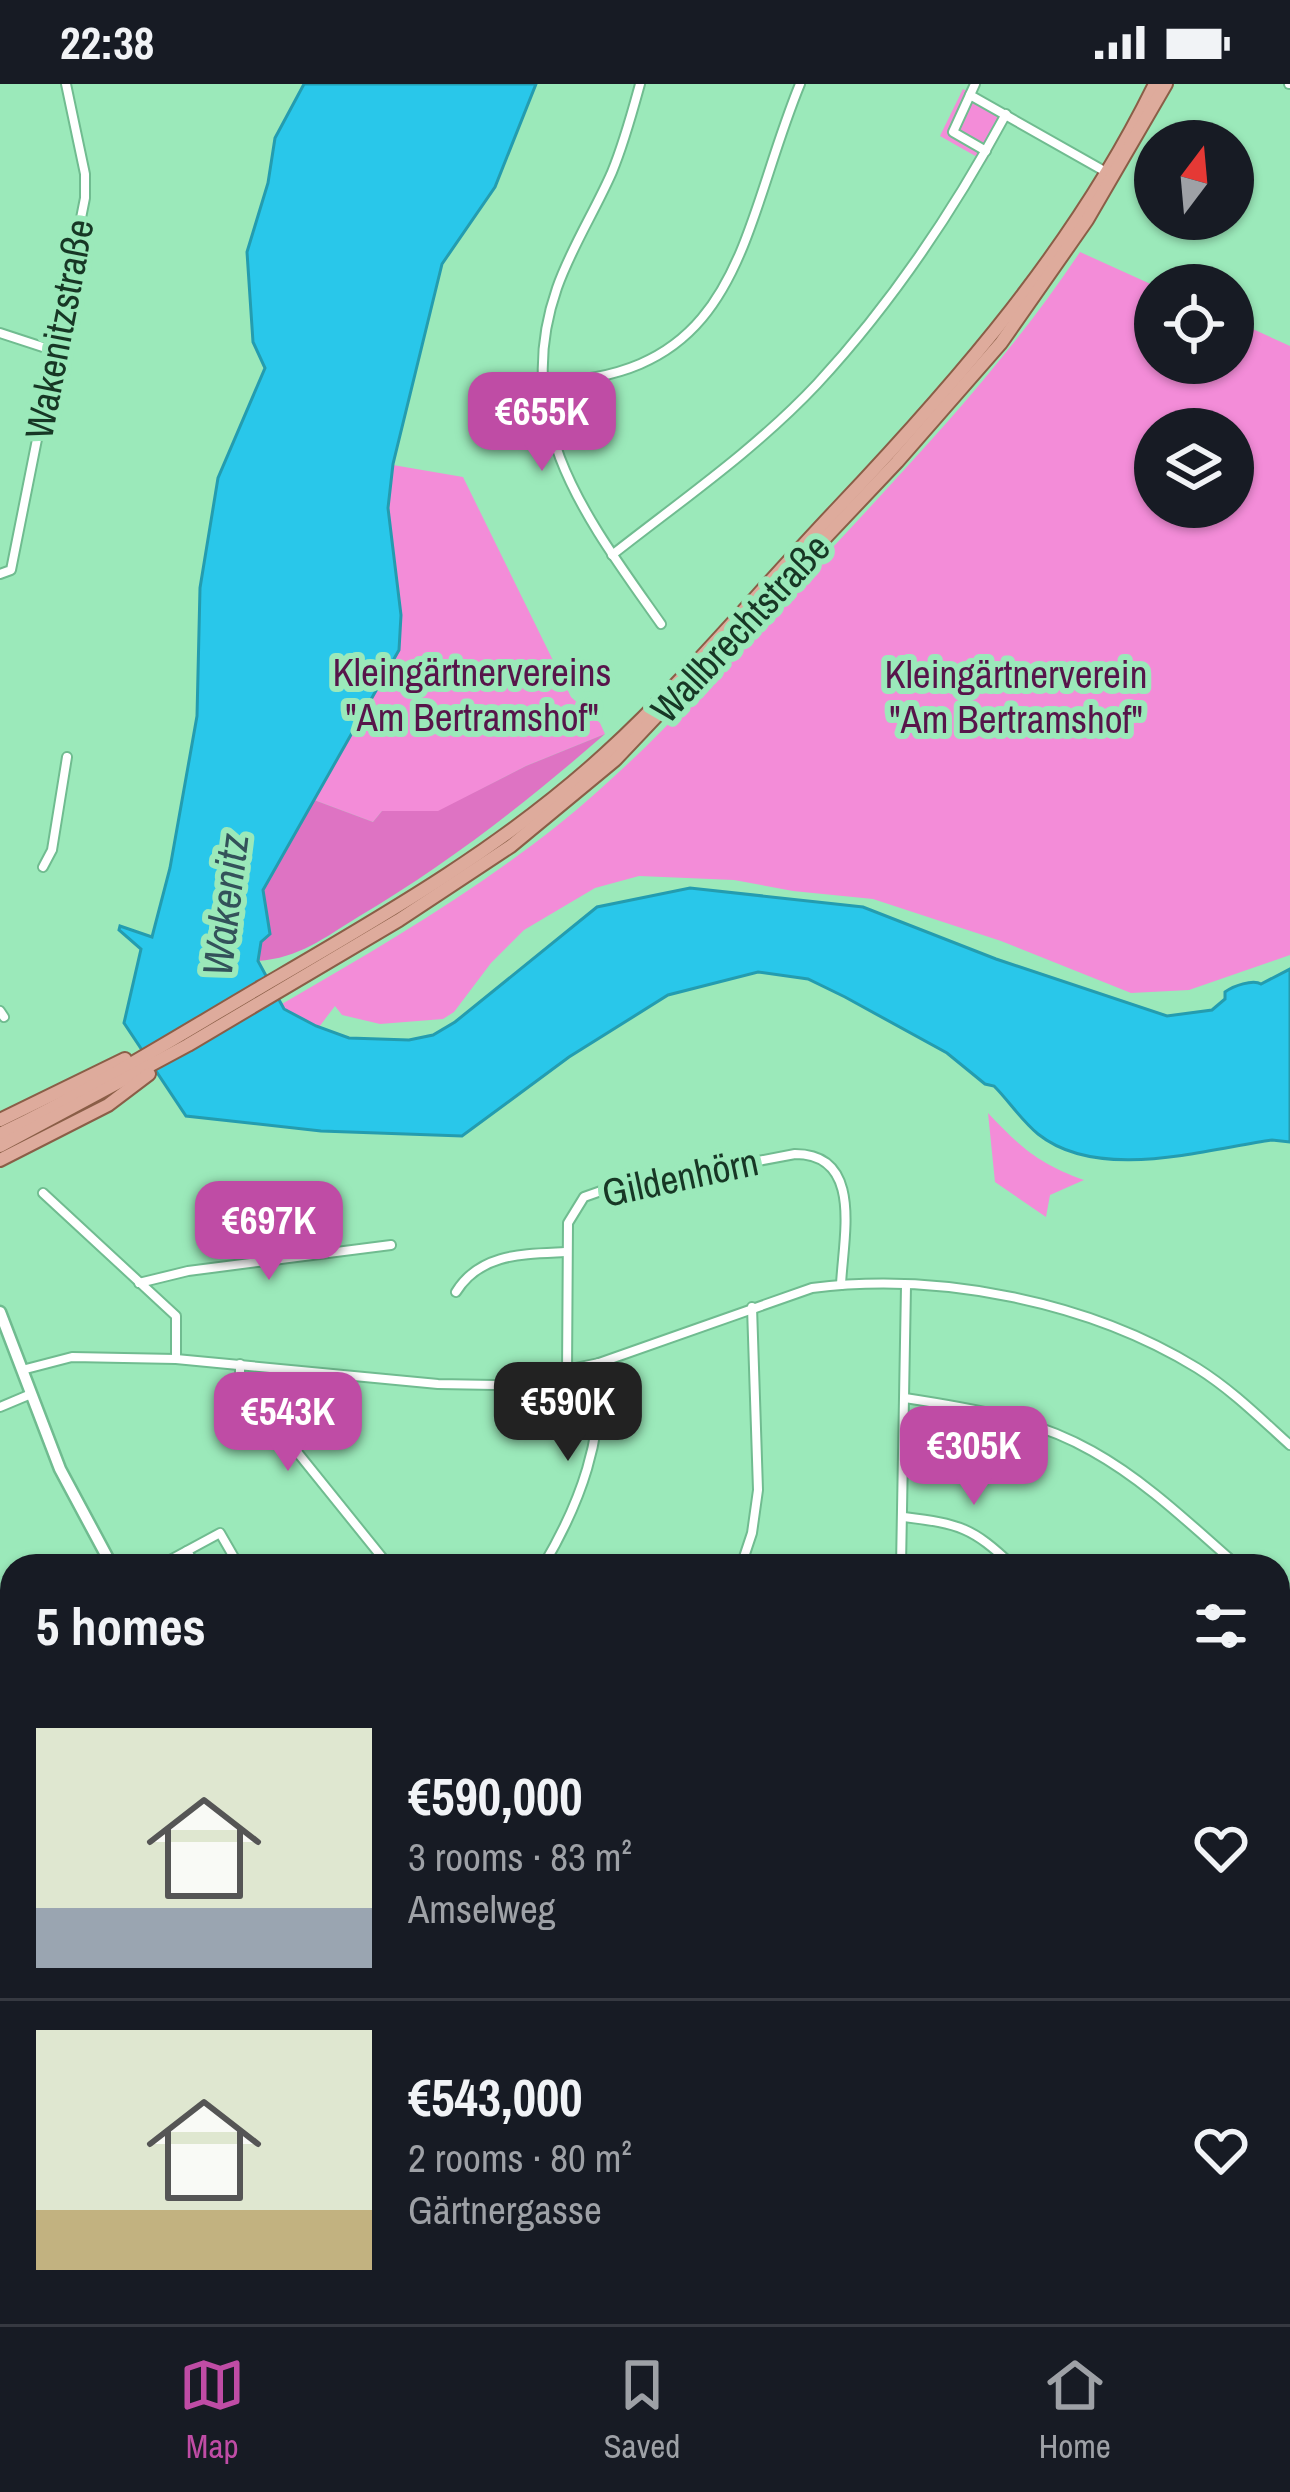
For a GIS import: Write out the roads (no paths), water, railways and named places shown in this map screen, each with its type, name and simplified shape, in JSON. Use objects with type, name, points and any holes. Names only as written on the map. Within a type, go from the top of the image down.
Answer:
[{"type":"main road","name":"Wallbrechtstraße","points":[[340,948],[504,837],[608,752],[957,380],[1027,293],[1106,172],[1155,84]]},
{"type":"main road","name":"Wallbrechtstraße","points":[[0,1146],[452,886],[549,817],[615,760],[897,462],[1001,343],[1087,220],[1166,84]]},
{"type":"main road","name":"Wallbrechtstraße","points":[[0,1134],[184,1039]]},
{"type":"main road","points":[[0,1120],[184,1039]]},
{"type":"main road","points":[[0,1160],[108,1105],[184,1039]]},
{"type":"main road","points":[[0,1312],[60,1469],[106,1554]]},
{"type":"street","name":"Wakenitzstraße","points":[[5,573],[85,198],[85,174],[66,84]]},
{"type":"street","points":[[640,84],[614,167],[556,291],[544,341],[543,382],[549,434],[567,479],[661,624]]},
{"type":"street","points":[[543,382],[588,381],[654,359],[686,335],[717,300],[754,217],[800,84]]},
{"type":"street","points":[[975,84],[953,132],[986,152]]},
{"type":"street","points":[[970,95],[1106,172]]},
{"type":"street","points":[[613,555],[707,484],[814,387],[916,262],[1006,114]]},
{"type":"street","points":[[0,333],[55,351]]},
{"type":"street","points":[[43,867],[52,850],[67,757]]},
{"type":"street","name":"Gildenhörn","points":[[567,1372],[565,1252],[568,1223],[584,1197],[807,1154],[837,1171],[844,1188],[841,1285]]},
{"type":"street","points":[[43,1193],[176,1316],[176,1359]]},
{"type":"street","points":[[139,1282],[188,1270],[392,1245]]},
{"type":"street","points":[[456,1292],[464,1279],[494,1260],[565,1252]]},
{"type":"street","points":[[902,1554],[907,1286]]},
{"type":"street","points":[[22,1370],[72,1357],[176,1359],[438,1384],[495,1385],[599,1363],[812,1288],[907,1286],[1029,1303],[1125,1331],[1197,1368],[1233,1393],[1290,1445]]},
{"type":"street","points":[[745,1554],[758,1490],[752,1307]]},
{"type":"street","points":[[549,1554],[593,1457],[601,1414],[599,1363]]},
{"type":"street","points":[[239,1364],[241,1381],[379,1554]]},
{"type":"street","points":[[0,1407],[32,1394]]},
{"type":"street","points":[[905,1398],[1039,1426],[1093,1451],[1145,1486],[1224,1554]]},
{"type":"street","points":[[904,1517],[955,1523],[1000,1554]]},
{"type":"street","points":[[182,1554],[220,1533],[231,1554]]},
{"type":"water","name":"Wakenitz","points":[[304,84],[536,84],[495,187],[442,264],[393,464],[388,508],[401,615],[399,650],[263,890],[270,934],[261,942],[258,961],[284,1009],[349,1038],[409,1040],[433,1035],[455,1022],[597,907],[690,888],[863,907],[996,959],[1167,1016],[1212,1010],[1225,999],[1225,992],[1248,983],[1261,984],[1290,969],[1290,1142],[1272,1140],[1152,1159],[1090,1157],[1038,1134],[994,1086],[947,1053],[808,979],[758,972],[668,995],[569,1057],[462,1136],[321,1131],[186,1116],[124,1023],[141,949],[119,930],[120,926],[152,937],[170,868],[197,716],[200,588],[218,478],[265,368],[253,342],[247,252],[268,183],[275,138]]},
{"type":"park label","name":"Kleingärtnervereins \"Am Bertramshof\"","points":[[472,694]]},
{"type":"park label","name":"Kleingärtnerverein \"Am Bertramshof\"","points":[[1016,696]]}]
